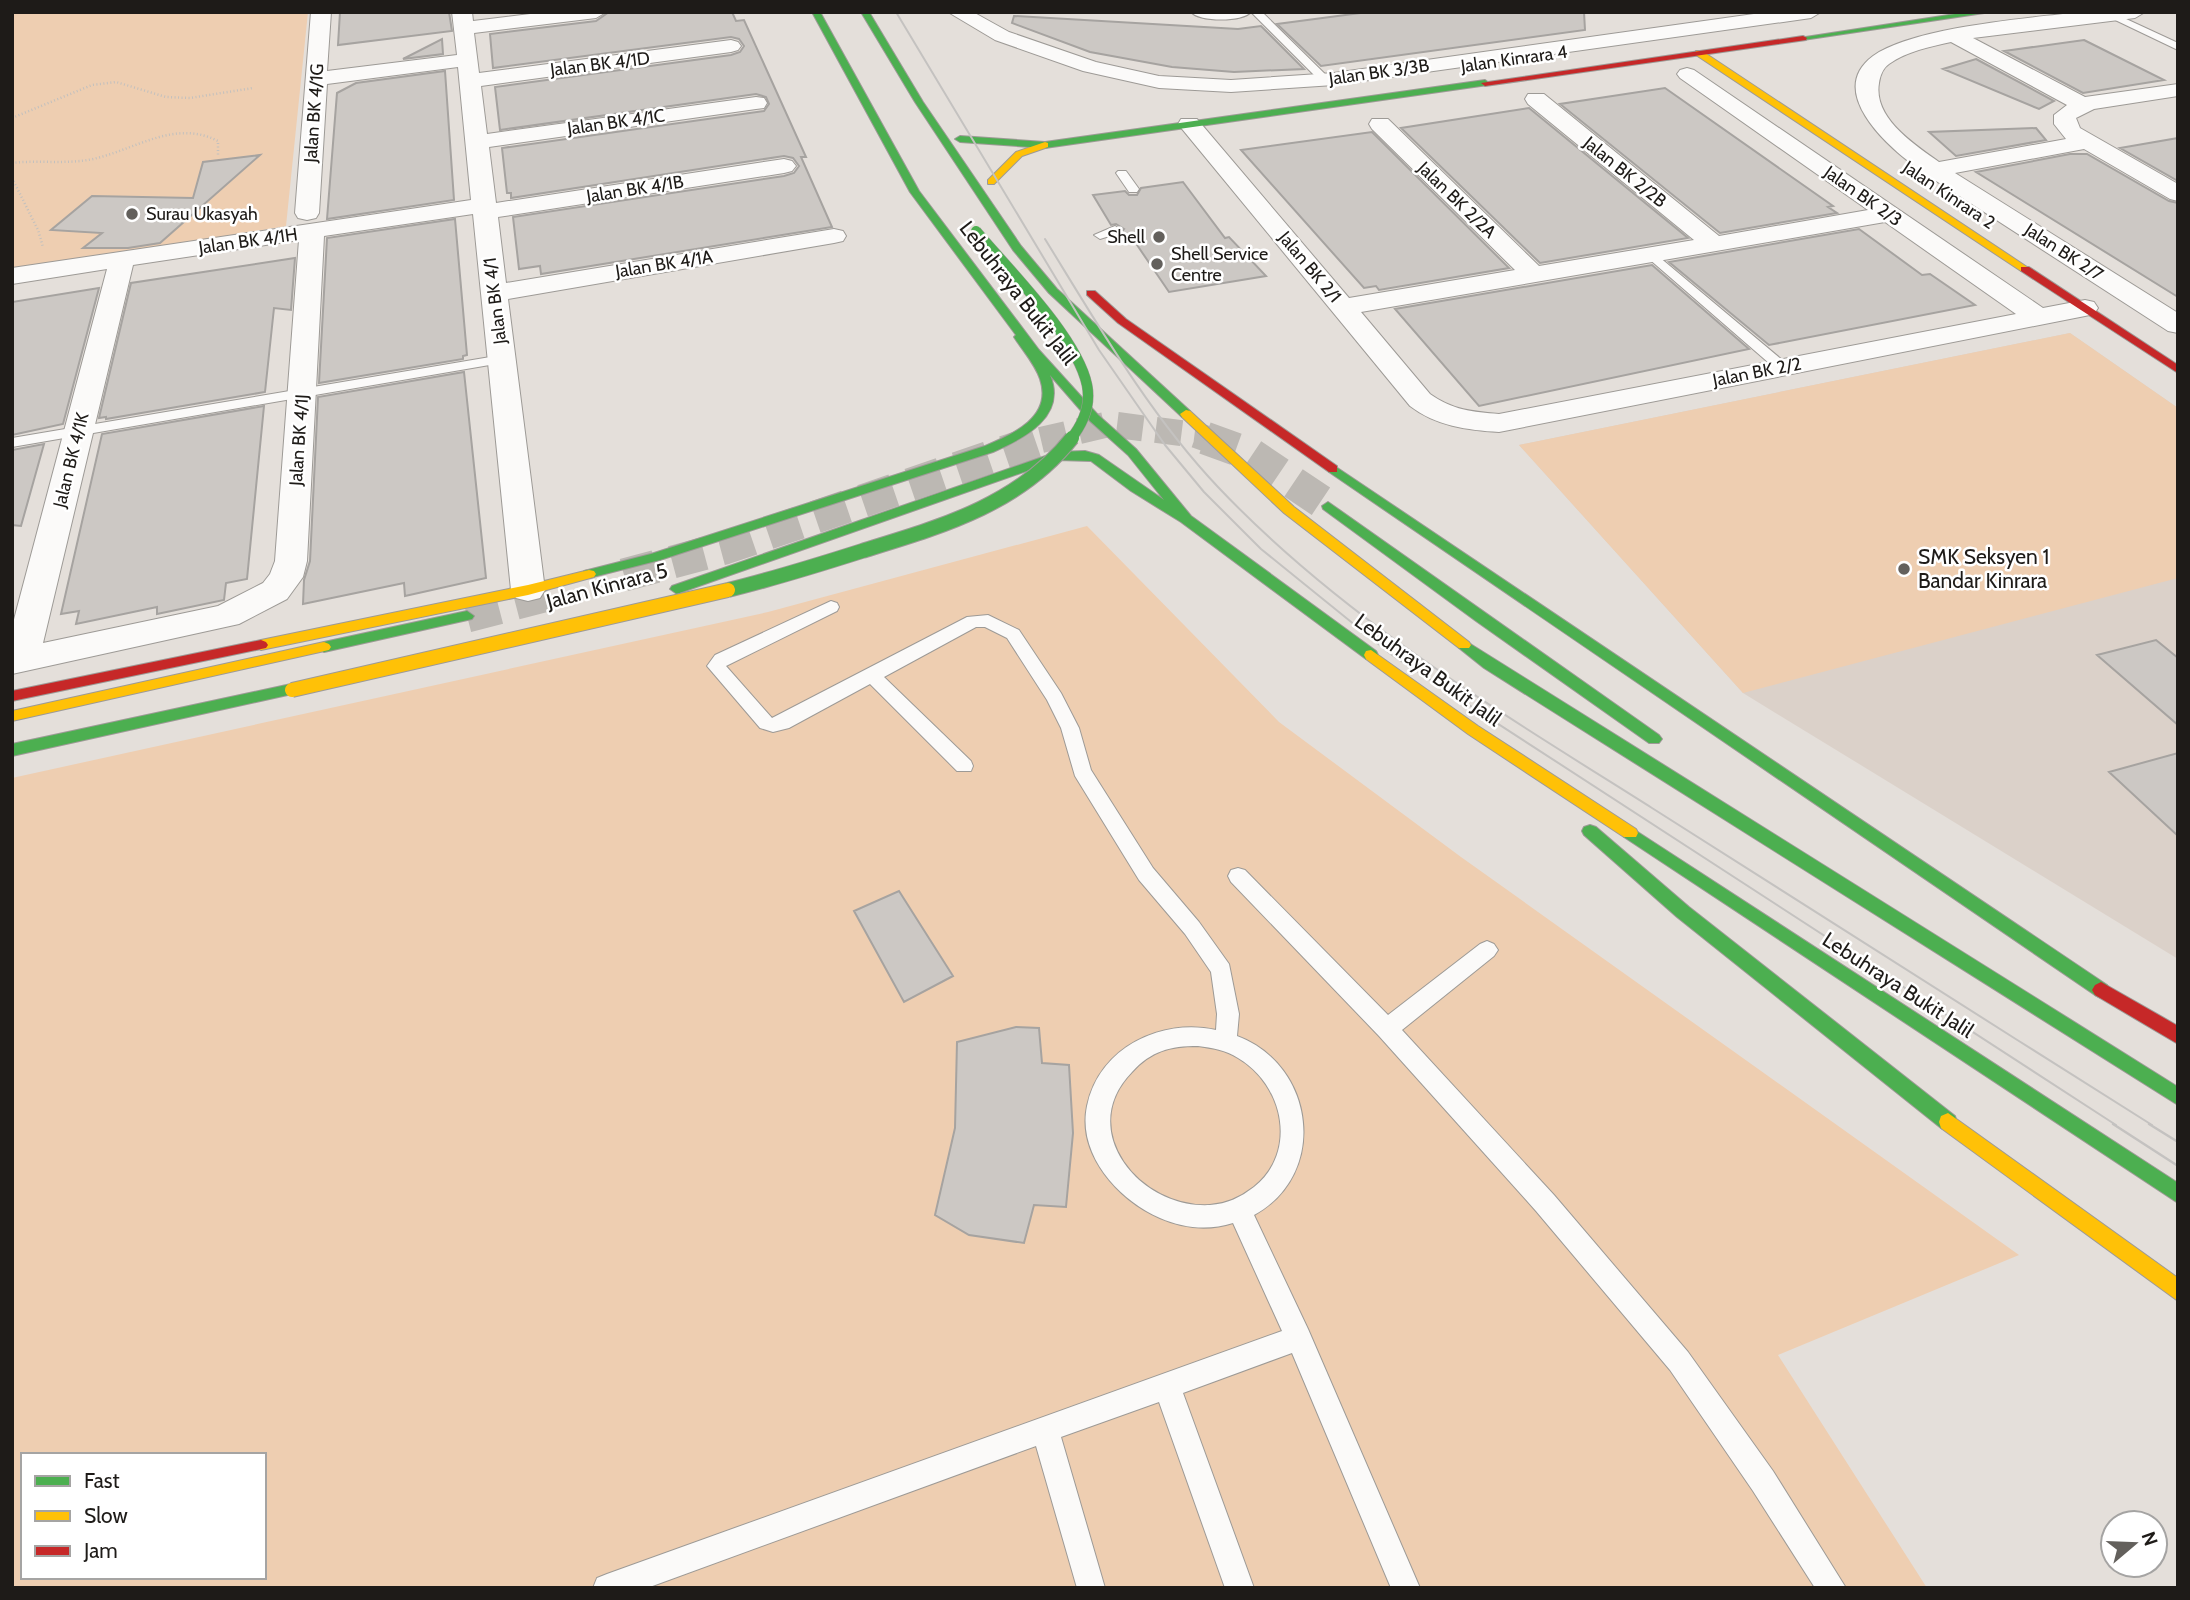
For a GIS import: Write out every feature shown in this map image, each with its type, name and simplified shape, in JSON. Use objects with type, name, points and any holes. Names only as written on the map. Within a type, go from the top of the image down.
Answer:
[{"type":"main road","name":"Lebuhraya Bukit Jalil","points":[[816,12],[915,192],[1058,380],[1132,452],[1186,519],[1473,730],[2178,1194]]},
{"type":"main road","name":"Lebuhraya Bukit Jalil","points":[[865,12],[919,103],[994,219],[1053,291],[1289,510],[1489,664],[2031,1002],[2178,1097]]},
{"type":"main road","name":"Jalan Kinrara 4","points":[[960,139],[995,186],[1018,154],[1045,145],[1189,124],[1693,63],[1981,13]]},
{"type":"main road","name":"Jalan Kinrara 2","points":[[1693,63],[1888,178],[2178,370]]},
{"type":"main road","points":[[903,75],[923,89],[960,139]]},
{"type":"main road","points":[[919,103],[919,133]]},
{"type":"main road","name":"Jalan Kinrara 4","points":[[960,139],[1045,145]]},
{"type":"main road","points":[[292,690],[771,580],[926,531],[978,510],[1019,489],[1071,443],[1084,421],[1089,401],[1087,381],[1066,340],[973,225]]},
{"type":"main road","points":[[1082,285],[1122,321],[1343,476],[2102,991],[2178,1036]]},
{"type":"main road","name":"Jalan Kinrara 5","points":[[12,696],[528,590],[654,557],[989,449],[1024,433],[1042,416],[1049,399],[1046,381],[1013,324]]},
{"type":"main road","name":"Jalan Kinrara 5","points":[[12,750],[292,690],[660,594],[746,567],[970,484],[1057,456],[1086,455],[1095,458],[1135,488],[1186,519]]},
{"type":"main road","points":[[1328,506],[1481,618],[1663,745]]},
{"type":"main road","points":[[12,716],[467,616]]},
{"type":"main road","points":[[1473,730],[1683,912],[1916,1098],[2178,1291]]},
{"type":"main road","points":[[1916,911],[1962,940],[2031,1002]]},
{"type":"street","name":"Jalan BK 4/1G","points":[[309,222],[321,12]]},
{"type":"street","points":[[463,20],[596,12]]},
{"type":"street","name":"Jalan BK 3/3B","points":[[958,12],[1026,46],[1090,66],[1147,80],[1231,86],[1325,80],[1755,16],[1811,12]]},
{"type":"street","points":[[1200,12],[1241,12]]},
{"type":"street","name":"Jalan BK 2/7","points":[[2135,12],[1954,36],[1899,49],[1872,69],[1868,82],[1871,109],[1882,124],[1935,169],[2176,322]]},
{"type":"street","name":"Jalan BK 4/1","points":[[463,20],[528,590]]},
{"type":"street","points":[[1601,25],[1620,38]]},
{"type":"street","points":[[1954,36],[2083,105]]},
{"type":"street","name":"Jalan BK 4/1D","points":[[317,79],[469,70],[731,46]]},
{"type":"street","name":"Jalan BK 2/3","points":[[1693,63],[1890,214],[2038,317]]},
{"type":"street","points":[[2178,90],[2083,105],[2065,115],[2065,124],[2072,134],[2178,194]]},
{"type":"street","name":"Jalan BK 2/2B","points":[[1536,99],[1714,244]]},
{"type":"street","name":"Jalan BK 4/1C","points":[[477,142],[756,103]]},
{"type":"street","name":"Jalan BK 2/1","points":[[1189,124],[1431,409]]},
{"type":"street","name":"Jalan BK 2/2A","points":[[1380,124],[1534,275]]},
{"type":"street","points":[[1888,178],[2086,142]]},
{"type":"street","name":"Jalan BK 4/1B","points":[[484,208],[784,166]]},
{"type":"street","name":"Jalan BK 4/1H","points":[[22,274],[122,260],[309,222],[484,208]]},
{"type":"street","points":[[1345,307],[1890,214]]},
{"type":"street","name":"Jalan BK 4/1J","points":[[17,661],[228,616],[275,591],[289,569],[302,393],[309,222]]},
{"type":"street","name":"Jalan BK 4/1A","points":[[494,293],[834,236]]},
{"type":"street","name":"Jalan BK 4/1K","points":[[17,661],[122,260]]},
{"type":"street","name":"Jalan BK 2/2","points":[[1431,409],[1462,421],[1499,422],[2085,308]]},
{"type":"lane","points":[[1256,12],[1325,80]]},
{"type":"lane","points":[[2112,15],[2178,47]]},
{"type":"lane","points":[[1122,173],[1133,190]]},
{"type":"lane","points":[[1100,235],[1115,230]]},
{"type":"lane","points":[[1652,255],[1782,367]]},
{"type":"lane","points":[[12,443],[502,359]]},
{"type":"lane","points":[[831,607],[721,659],[716,666],[766,723],[773,725],[783,723],[973,621],[988,621],[1013,634],[1055,698],[1070,728],[1082,771],[1146,874],[1192,928],[1221,970],[1228,1014],[1226,1041]]},
{"type":"lane","points":[[872,676],[964,766]]},
{"type":"lane","points":[[1238,876],[1387,1029],[1545,1203],[1679,1361],[1763,1481],[1832,1588]]},
{"type":"lane","points":[[1387,1029],[1487,950]]},
{"type":"lane","points":[[1198,1036],[1226,1041],[1252,1054],[1272,1072],[1287,1095],[1294,1121],[1293,1149],[1283,1174],[1264,1195],[1239,1210],[1210,1217],[1179,1215],[1150,1204],[1120,1178],[1109,1162],[1100,1136],[1099,1108],[1107,1083],[1124,1062],[1145,1046],[1171,1037],[1198,1036]]},
{"type":"lane","points":[[1239,1210],[1299,1338],[1406,1588]]},
{"type":"lane","points":[[607,1588],[1299,1338]]},
{"type":"lane","points":[[1167,1386],[1240,1588]]},
{"type":"lane","points":[[1045,1429],[1091,1588]]},
{"type":"path","points":[[12,118],[92,85],[116,82],[166,97],[190,98],[253,88]]},
{"type":"path","points":[[12,163],[88,160],[182,132],[211,136],[218,141],[218,156]]},
{"type":"path","points":[[12,178],[44,244],[22,274]]},
{"type":"shaded area","points":[[12,12],[308,12],[286,226],[12,274]]},
{"type":"shaded area","name":"SMK Seksyen 1 Bandar Kinrara","points":[[2070,333],[2178,408],[2178,959],[1743,693],[1519,445]]},
{"type":"shaded area","name":"SMK Seksyen 1 Bandar Kinrara","points":[[2070,333],[2178,408],[2178,578],[1743,693],[1519,445]]},
{"type":"shaded area","points":[[1087,526],[1279,722],[1461,857],[2019,1255],[1778,1355],[1927,1588],[12,1588],[12,778],[768,612]]},
{"type":"building","points":[[340,12],[449,12],[452,31],[338,45]]},
{"type":"building","points":[[609,12],[732,12],[736,21],[744,20],[806,157],[801,157],[832,227],[541,274],[540,266],[519,269],[513,217],[784,176],[794,173],[799,166],[793,158],[784,156],[511,198],[511,193],[507,193],[502,148],[764,111],[769,104],[766,97],[756,94],[500,130],[495,87],[731,55],[740,52],[744,46],[739,39],[731,37],[493,68],[490,34],[596,21]]},
{"type":"building","points":[[1368,12],[1584,12],[1585,30],[1321,66],[1277,24]]},
{"type":"building","points":[[1014,16],[1238,29],[1261,26],[1304,69],[1234,72],[1172,67],[1090,52],[1012,23]]},
{"type":"building","points":[[442,39],[443,54],[403,59]]},
{"type":"building","points":[[2084,40],[2164,80],[2083,93],[2004,51]]},
{"type":"building","points":[[1976,59],[2054,101],[2039,109],[1943,69]]},
{"type":"building","points":[[445,71],[454,200],[327,219],[337,93],[356,83]]},
{"type":"building","points":[[1665,88],[1833,206],[1828,207],[1837,213],[1720,233],[1560,104]]},
{"type":"building","points":[[1529,108],[1688,238],[1540,263],[1401,128]]},
{"type":"building","points":[[2036,128],[2046,140],[1956,156],[1929,132]]},
{"type":"building","points":[[1372,132],[1509,268],[1379,290],[1376,286],[1364,288],[1241,150]]},
{"type":"building","points":[[2178,138],[2178,181],[2120,148]]},
{"type":"building","points":[[2070,154],[2087,154],[2169,201],[2178,203],[2178,297],[1976,172]]},
{"type":"building","name":"Surau Ukasyah","points":[[260,155],[160,243],[128,248],[83,248],[102,233],[51,230],[92,196],[193,198],[203,162]]},
{"type":"building","name":"Shell","points":[[1183,182],[1225,238],[1229,237],[1266,276],[1169,292],[1135,242],[1123,243],[1118,236],[1124,229],[1116,224],[1111,225],[1093,195],[1125,191],[1129,195],[1137,195],[1141,188]]},
{"type":"building","points":[[455,219],[467,355],[463,356],[463,359],[319,383],[327,238]]},
{"type":"building","points":[[1859,229],[1922,275],[1930,274],[1975,305],[1769,345],[1669,262]]},
{"type":"building","points":[[295,258],[291,310],[274,308],[265,392],[99,418],[131,283]]},
{"type":"building","points":[[1652,265],[1749,349],[1479,406],[1395,309]]},
{"type":"building","points":[[99,288],[63,424],[12,435],[12,302]]},
{"type":"building","points":[[464,372],[486,578],[405,596],[404,583],[303,604],[304,580],[310,561],[318,397]]},
{"type":"building","points":[[264,406],[247,579],[226,583],[224,600],[157,614],[157,607],[76,624],[79,611],[61,614],[102,434]]},
{"type":"building","points":[[44,444],[21,526],[12,525],[12,450]]},
{"type":"building","points":[[2156,640],[2178,658],[2178,725],[2097,655]]},
{"type":"building","points":[[2178,753],[2178,836],[2109,772]]},
{"type":"building","points":[[899,891],[953,976],[904,1002],[854,911]]},
{"type":"building","points":[[1016,1027],[1039,1028],[1042,1063],[1069,1065],[1073,1133],[1066,1207],[1034,1205],[1024,1243],[969,1235],[935,1215],[955,1128],[957,1042]]},
{"type":"tunnel","points":[[1041,440],[1109,424],[1196,435],[1210,440]]},
{"type":"tunnel","points":[[624,575],[725,548],[1046,438]]},
{"type":"tunnel","points":[[1205,438],[1252,455],[1328,506]]},
{"type":"tunnel","points":[[467,616],[563,591]]},
{"type":"tram line","points":[[896,12],[1099,350],[1165,445],[1204,492],[1261,549],[1392,655],[2116,1125]]},
{"type":"tram line","points":[[1045,239],[1126,368],[1169,430],[1218,487],[1266,535],[1317,579],[1370,621],[1481,699],[2152,1125]]},
{"type":"tram line","points":[[2113,1124],[2178,1166]]},
{"type":"tram line","points":[[2149,1124],[2178,1142]]},
{"type":"traffic: fast","points":[[816,12],[915,192],[1035,352],[1094,418],[1132,452],[1186,519],[1371,655]]},
{"type":"traffic: fast","points":[[865,12],[919,102],[1017,248],[1053,291],[1186,414]]},
{"type":"traffic: fast","points":[[1803,38],[1987,12]]},
{"type":"traffic: fast","points":[[960,139],[1045,145],[1485,83]]},
{"type":"traffic: fast","points":[[728,590],[913,536],[985,508],[1028,482],[1061,451],[1076,432],[1082,422],[1088,399],[1082,369],[1056,328],[976,231]]},
{"type":"traffic: fast","points":[[589,574],[655,557],[989,449],[1023,432],[1042,415],[1049,393],[1043,374],[1020,337]]},
{"type":"traffic: fast","points":[[677,589],[1057,456],[1085,455],[1095,458],[1135,488],[1186,519]]},
{"type":"traffic: fast","points":[[1333,469],[2101,990]]},
{"type":"traffic: fast","points":[[1328,506],[1481,618],[1654,739]]},
{"type":"traffic: fast","points":[[324,647],[467,616]]},
{"type":"traffic: fast","points":[[1464,645],[1489,664],[2031,1002],[2178,1097]]},
{"type":"traffic: fast","points":[[12,750],[328,681]]},
{"type":"traffic: fast","points":[[1590,831],[1683,912],[1948,1122]]},
{"type":"traffic: fast","points":[[1630,833],[2178,1194]]},
{"type":"traffic: slow","points":[[1699,53],[2025,269]]},
{"type":"traffic: slow","points":[[991,182],[1019,154],[1045,145]]},
{"type":"traffic: slow","points":[[1186,414],[1289,510],[1464,645]]},
{"type":"traffic: slow","points":[[261,645],[528,590],[589,574]]},
{"type":"traffic: slow","points":[[292,690],[728,590]]},
{"type":"traffic: slow","points":[[12,716],[324,647]]},
{"type":"traffic: slow","points":[[1371,655],[1473,730],[1630,833]]},
{"type":"traffic: slow","points":[[1948,1122],[2178,1291]]},
{"type":"traffic: jam","points":[[1485,83],[1803,38]]},
{"type":"traffic: jam","points":[[2025,269],[2178,370]]},
{"type":"traffic: jam","points":[[1091,293],[1122,321],[1333,469]]},
{"type":"traffic: jam","points":[[12,696],[261,645]]},
{"type":"traffic: jam","points":[[2101,990],[2178,1036]]},
{"type":"place","name":"Surau Ukasyah","points":[[132,214]]},
{"type":"place","name":"Shell","points":[[1159,237]]},
{"type":"place","name":"Shell Service Centre","points":[[1157,264]]},
{"type":"place","name":"SMK Seksyen 1 Bandar Kinrara","points":[[1904,569]]}]
